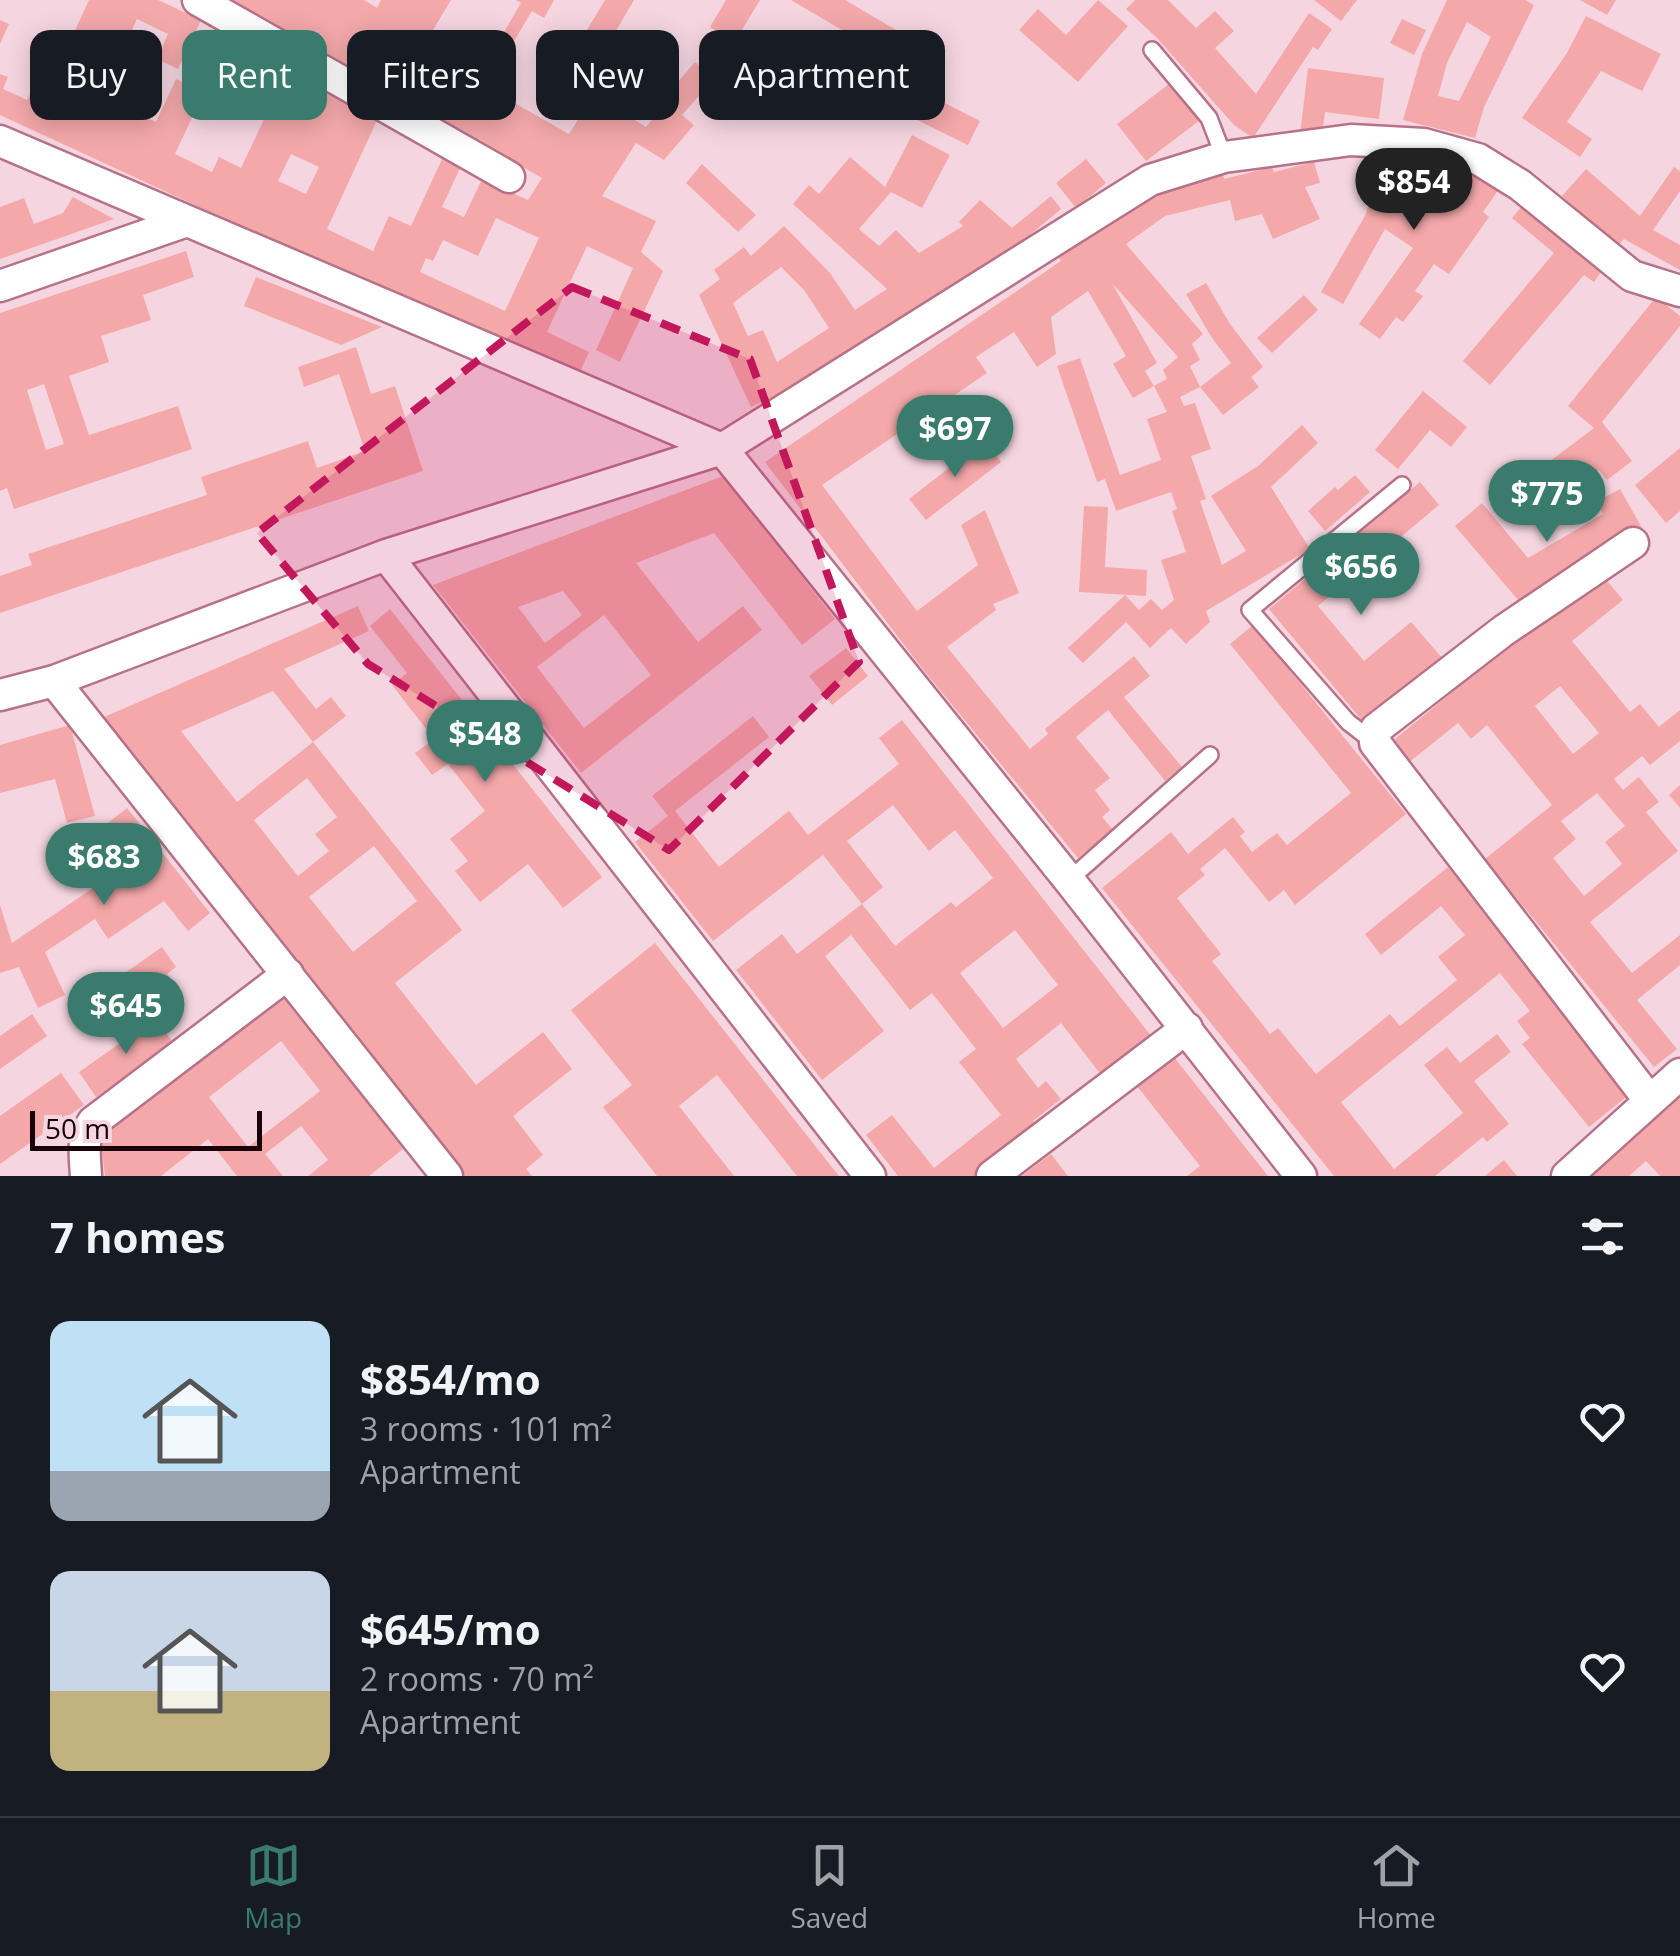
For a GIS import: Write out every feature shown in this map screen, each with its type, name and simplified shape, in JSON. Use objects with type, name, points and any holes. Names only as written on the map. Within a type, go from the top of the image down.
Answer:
[{"type":"street","points":[[198,0],[509,177]]},
{"type":"street","points":[[0,696],[54,681],[386,555],[722,448],[1150,180],[1224,157],[1351,140],[1424,144],[1478,159],[1520,185],[1632,276],[1680,292]]},
{"type":"street","points":[[0,142],[722,448],[1070,880],[1301,1176]]},
{"type":"street","points":[[0,286],[184,222]]},
{"type":"street","points":[[1633,543],[1503,631],[1376,729],[1375,743],[1650,1101]]},
{"type":"street","points":[[386,555],[870,1176]]},
{"type":"street","points":[[54,681],[447,1176]]},
{"type":"street","points":[[86,1176],[84,1146],[86,1132],[93,1122],[288,974]]},
{"type":"street","points":[[992,1176],[1187,1028]]},
{"type":"street","points":[[1567,1176],[1680,1074]]},
{"type":"lane","points":[[1152,50],[1209,118],[1224,157]]},
{"type":"lane","points":[[1375,743],[1348,722],[1250,610],[1402,485]]},
{"type":"lane","points":[[1070,880],[1210,755]]},
{"type":"highlighted area","points":[[572,287],[750,359],[859,662],[669,850],[368,664],[257,533]]},
{"type":"building","points":[[89,0],[158,0],[201,20],[196,30],[182,30],[182,60],[178,69],[162,61],[168,34],[137,19],[132,30],[75,30]]},
{"type":"building","points":[[232,0],[364,0],[377,8],[381,0],[451,0],[433,30],[347,30],[347,66],[327,55],[327,30],[284,30]]},
{"type":"building","points":[[516,0],[554,0],[544,18],[532,11],[516,38],[516,30],[505,30],[521,3]]},
{"type":"building","points":[[605,0],[634,0],[616,30],[587,30]]},
{"type":"building","points":[[726,0],[760,0],[742,30],[710,27]]},
{"type":"building","points":[[791,0],[845,0],[896,30],[842,30]]},
{"type":"building","points":[[1098,0],[1128,26],[1078,82],[1019,30],[1038,9],[1066,35]]},
{"type":"building","points":[[1135,0],[1168,0],[1196,28],[1215,11],[1234,31],[1215,48],[1256,94],[1309,13],[1332,29],[1318,50],[1313,47],[1253,138],[1234,125],[1126,9]]},
{"type":"building","points":[[1314,0],[1357,0],[1341,21]]},
{"type":"building","points":[[1447,0],[1525,0],[1534,5],[1484,107],[1475,138],[1403,120],[1422,54]],"holes":[[[1467,22],[1491,37],[1459,101],[1438,96],[1447,63]]]},
{"type":"building","points":[[1580,0],[1616,0],[1607,15]]},
{"type":"building","points":[[1586,16],[1661,54],[1642,91],[1601,71],[1567,122],[1592,139],[1580,157],[1522,118],[1567,53]]},
{"type":"building","points":[[1402,19],[1426,30],[1414,55],[1390,43]]},
{"type":"building","points":[[0,20],[9,24],[0,44]]},
{"type":"building","points":[[695,62],[699,66],[699,96],[682,115],[694,125],[664,160],[636,143],[602,196],[656,221],[641,252],[663,271],[620,362],[596,350],[633,268],[587,246],[547,332],[589,352],[576,381],[0,115],[0,74],[8,77],[3,89],[27,100],[30,94],[30,120],[156,122],[162,120],[162,109],[176,79],[182,82],[182,120],[191,120],[175,154],[212,172],[219,157],[241,168],[264,120],[327,120],[327,92],[347,101],[347,120],[377,120],[327,229],[373,251],[389,216],[411,226],[443,157],[461,166],[442,207],[464,217],[486,171],[508,191],[528,200],[542,178],[441,120],[516,120],[516,104],[536,115],[536,120],[544,120],[569,134],[578,120],[635,120],[646,127],[652,120],[679,120],[679,80]],"holes":[[[291,154],[319,167],[306,194],[278,181]],[[496,218],[539,238],[505,311],[420,272],[426,258],[433,261],[443,240],[478,256]]]},
{"type":"building","points":[[1308,68],[1384,78],[1379,119],[1325,112],[1322,136],[1300,134]]},
{"type":"building","points":[[1174,80],[1203,118],[1146,161],[1117,124]]},
{"type":"building","points":[[945,103],[980,121],[968,145],[917,120],[945,120]]},
{"type":"building","points":[[912,135],[950,155],[922,208],[891,192],[859,229],[879,246],[896,230],[919,253],[963,226],[959,222],[980,200],[1012,228],[1051,196],[1061,209],[1004,262],[997,256],[790,389],[751,407],[699,295],[720,279],[714,270],[744,247],[751,256],[784,226],[830,273],[855,310],[887,289],[793,204],[809,185],[819,194],[850,157],[885,187]],"holes":[[[781,267],[804,290],[829,328],[777,362],[763,330],[748,336],[733,303]]]},
{"type":"building","points":[[1382,155],[1408,162],[1405,176],[1421,187],[1441,158],[1465,176],[1473,165],[1501,186],[1483,212],[1489,217],[1449,274],[1434,264],[1415,291],[1423,296],[1403,322],[1396,317],[1380,339],[1359,324],[1413,248],[1385,229],[1343,304],[1321,292],[1366,214]]},
{"type":"building","points":[[1086,159],[1106,183],[1076,208],[1056,183]]},
{"type":"building","points":[[1314,162],[1320,183],[1305,187],[1320,219],[1273,239],[1262,214],[1235,221],[1230,200],[1165,216],[1126,244],[1203,334],[1192,344],[1200,360],[1190,366],[1200,387],[1180,397],[1184,406],[1195,403],[1211,449],[1191,456],[1206,499],[1200,501],[1222,565],[1246,551],[1211,496],[1258,466],[1302,425],[1318,443],[1271,487],[1310,549],[1206,611],[1210,622],[1186,644],[1171,628],[1150,648],[1126,622],[1083,663],[1068,648],[1125,595],[1139,610],[1151,599],[1162,610],[1174,600],[1161,560],[1186,552],[1172,511],[1177,509],[1171,492],[1116,511],[1105,479],[1097,482],[1057,366],[1080,358],[1120,475],[1161,460],[1147,419],[1167,412],[1154,386],[1133,398],[1113,364],[1126,356],[1088,291],[1051,317],[1056,354],[1037,367],[1014,332],[976,357],[987,373],[822,485],[917,611],[978,565],[961,525],[985,510],[1019,593],[993,604],[996,610],[947,647],[1030,749],[1048,734],[1045,729],[1134,656],[1150,676],[1124,697],[1182,767],[1165,781],[1108,710],[1076,737],[1110,778],[1095,790],[1110,810],[1102,817],[1113,830],[1078,858],[921,667],[765,462],[1061,261],[1055,252],[1147,189],[1222,170],[1224,179]],"holes":[[[1112,283],[1178,357],[1163,370],[1167,379],[1154,386],[1145,371],[1157,363]]]},
{"type":"building","points":[[702,164],[756,215],[738,232],[686,183]]},
{"type":"building","points":[[1674,167],[1680,171],[1680,191],[1653,230],[1680,245],[1680,270],[1624,239],[1618,245],[1562,196],[1586,169],[1640,216]]},
{"type":"building","points":[[73,197],[114,219],[0,259],[0,207],[24,198],[34,224],[63,213]]},
{"type":"building","points":[[1524,204],[1606,265],[1594,282],[1584,275],[1490,385],[1463,361],[1554,253],[1512,218]]},
{"type":"building","points":[[186,251],[194,277],[143,295],[151,320],[101,336],[109,362],[69,376],[89,435],[178,406],[192,449],[14,509],[7,488],[0,491],[0,313]],"holes":[[[44,384],[64,444],[46,450],[27,390]]]},
{"type":"building","points":[[256,277],[382,327],[341,345],[244,306]]},
{"type":"building","points":[[1206,283],[1230,324],[1263,367],[1251,377],[1259,387],[1223,415],[1200,387],[1231,363],[1186,294]]},
{"type":"building","points":[[1304,295],[1318,310],[1272,353],[1257,338]]},
{"type":"building","points":[[1656,297],[1680,316],[1680,326],[1602,422],[1632,461],[1607,480],[1599,470],[1573,490],[1550,461],[1594,428],[1568,406]]},
{"type":"building","points":[[356,347],[371,394],[395,386],[423,471],[0,613],[0,576],[32,565],[28,554],[207,495],[201,477],[308,441],[317,468],[365,451],[339,374],[304,387],[298,367]]},
{"type":"building","points":[[1423,391],[1467,427],[1451,447],[1430,430],[1398,469],[1375,450]]},
{"type":"building","points":[[985,440],[1001,462],[926,520],[909,499]]},
{"type":"building","points":[[1680,448],[1680,511],[1666,523],[1635,485]]},
{"type":"building","points":[[1355,475],[1370,492],[1325,531],[1308,511]]},
{"type":"building","points":[[723,476],[835,619],[802,645],[714,533],[636,563],[698,642],[743,606],[762,630],[581,773],[433,585]],"holes":[[[563,591],[582,615],[545,643],[518,607]],[[604,615],[651,675],[584,728],[537,667]]]},
{"type":"building","points":[[1420,482],[1439,505],[1318,606],[1364,661],[1411,622],[1443,659],[1365,724],[1269,609]]},
{"type":"building","points":[[1620,489],[1642,528],[1518,600],[1455,526],[1482,503],[1528,558],[1603,514],[1596,502]]},
{"type":"building","points":[[1084,506],[1108,507],[1105,567],[1147,570],[1146,596],[1079,592]]},
{"type":"building","points":[[1600,572],[1623,600],[1572,641],[1630,712],[1640,704],[1659,727],[1680,710],[1680,741],[1650,765],[1642,756],[1614,779],[1623,790],[1639,777],[1659,802],[1646,812],[1678,851],[1590,922],[1632,973],[1680,935],[1680,965],[1637,1000],[1677,1049],[1654,1067],[1485,859],[1552,805],[1487,725],[1471,739],[1458,723],[1407,764],[1390,743]],"holes":[[[1560,686],[1599,733],[1573,754],[1535,706]],[[1597,793],[1625,826],[1605,842],[1622,864],[1584,896],[1553,858],[1576,839],[1561,821]]]},
{"type":"building","points":[[358,606],[369,631],[284,669],[316,709],[331,697],[346,716],[313,742],[462,930],[395,983],[476,1085],[543,1032],[572,1069],[513,1116],[543,1155],[526,1169],[532,1176],[465,1176],[102,718]],"holes":[[[273,691],[313,742],[237,802],[181,731]],[[307,778],[337,817],[315,834],[329,851],[298,876],[254,820]],[[374,846],[417,901],[353,952],[309,897]]]},
{"type":"building","points":[[390,609],[602,877],[563,908],[528,864],[480,902],[455,871],[468,861],[450,839],[485,811],[448,764],[432,775],[415,753],[434,739],[392,685],[407,673],[370,626]]},
{"type":"building","points":[[1253,625],[1406,814],[1295,905],[1284,890],[1269,902],[1225,848],[1200,869],[1205,875],[1177,898],[1221,954],[1212,961],[1270,1034],[1278,1028],[1316,1074],[1390,1014],[1400,1026],[1457,980],[1438,957],[1465,935],[1441,906],[1381,955],[1365,934],[1448,867],[1631,1093],[1589,1127],[1522,1044],[1530,1038],[1517,1021],[1530,1011],[1500,973],[1341,1102],[1394,1169],[1463,1113],[1424,1065],[1447,1047],[1460,1063],[1497,1034],[1511,1052],[1474,1081],[1509,1124],[1487,1142],[1483,1137],[1435,1176],[1334,1176],[1102,888],[1171,832],[1188,854],[1233,817],[1245,832],[1240,836],[1252,852],[1277,833],[1287,845],[1351,793],[1230,644]]},
{"type":"building","points":[[846,648],[868,676],[832,705],[809,676]]},
{"type":"building","points":[[753,716],[769,737],[675,811],[719,867],[789,811],[808,835],[899,764],[879,738],[902,720],[1152,1037],[1102,1076],[1061,1023],[1016,1059],[1038,1088],[1046,1081],[1061,1099],[1033,1121],[1038,1127],[975,1176],[898,1176],[866,1135],[892,1115],[934,1168],[1001,1115],[959,1062],[976,1049],[932,993],[910,1010],[851,935],[825,956],[884,1031],[822,1080],[736,970],[782,934],[797,954],[862,904],[823,855],[713,941],[635,842],[668,816],[652,796]],"holes":[[[893,805],[929,851],[955,830],[993,878],[956,907],[951,902],[895,946],[862,904],[883,887],[847,841]],[[1015,930],[1058,985],[1003,1028],[960,973]]]},
{"type":"building","points":[[70,725],[95,816],[67,823],[55,779],[0,793],[0,745]]},
{"type":"building","points":[[1680,785],[1680,808],[1669,795]]},
{"type":"building","points":[[127,808],[210,913],[188,931],[164,901],[108,939],[95,919],[45,952],[65,995],[38,1008],[19,967],[0,973],[0,905],[12,943],[133,861],[105,825]]},
{"type":"building","points":[[655,943],[839,1176],[797,1176],[717,1075],[679,1106],[734,1176],[657,1176],[603,1107],[632,1085],[571,1010]]},
{"type":"building","points":[[162,947],[176,967],[167,974],[184,998],[156,1018],[125,973]]},
{"type":"building","points":[[283,994],[403,1149],[369,1176],[308,1176],[328,1160],[301,1126],[265,1154],[283,1176],[237,1176],[208,1139],[161,1176],[105,1176],[100,1136]],"holes":[[[281,1041],[320,1091],[248,1147],[209,1097]]]},
{"type":"building","points":[[32,1014],[47,1036],[0,1069],[0,1036]]},
{"type":"building","points":[[156,1018],[173,1043],[96,1097],[79,1072]]},
{"type":"building","points":[[1174,1057],[1268,1176],[1187,1176],[1200,1166],[1137,1086]]},
{"type":"building","points":[[61,1073],[84,1105],[0,1164],[0,1116]]},
{"type":"building","points":[[1680,1095],[1680,1176],[1660,1176],[1646,1161],[1629,1176],[1592,1176]]},
{"type":"building","points":[[1051,1154],[1068,1176],[1022,1176]]},
{"type":"building","points":[[1504,1160],[1517,1176],[1485,1176]]}]
